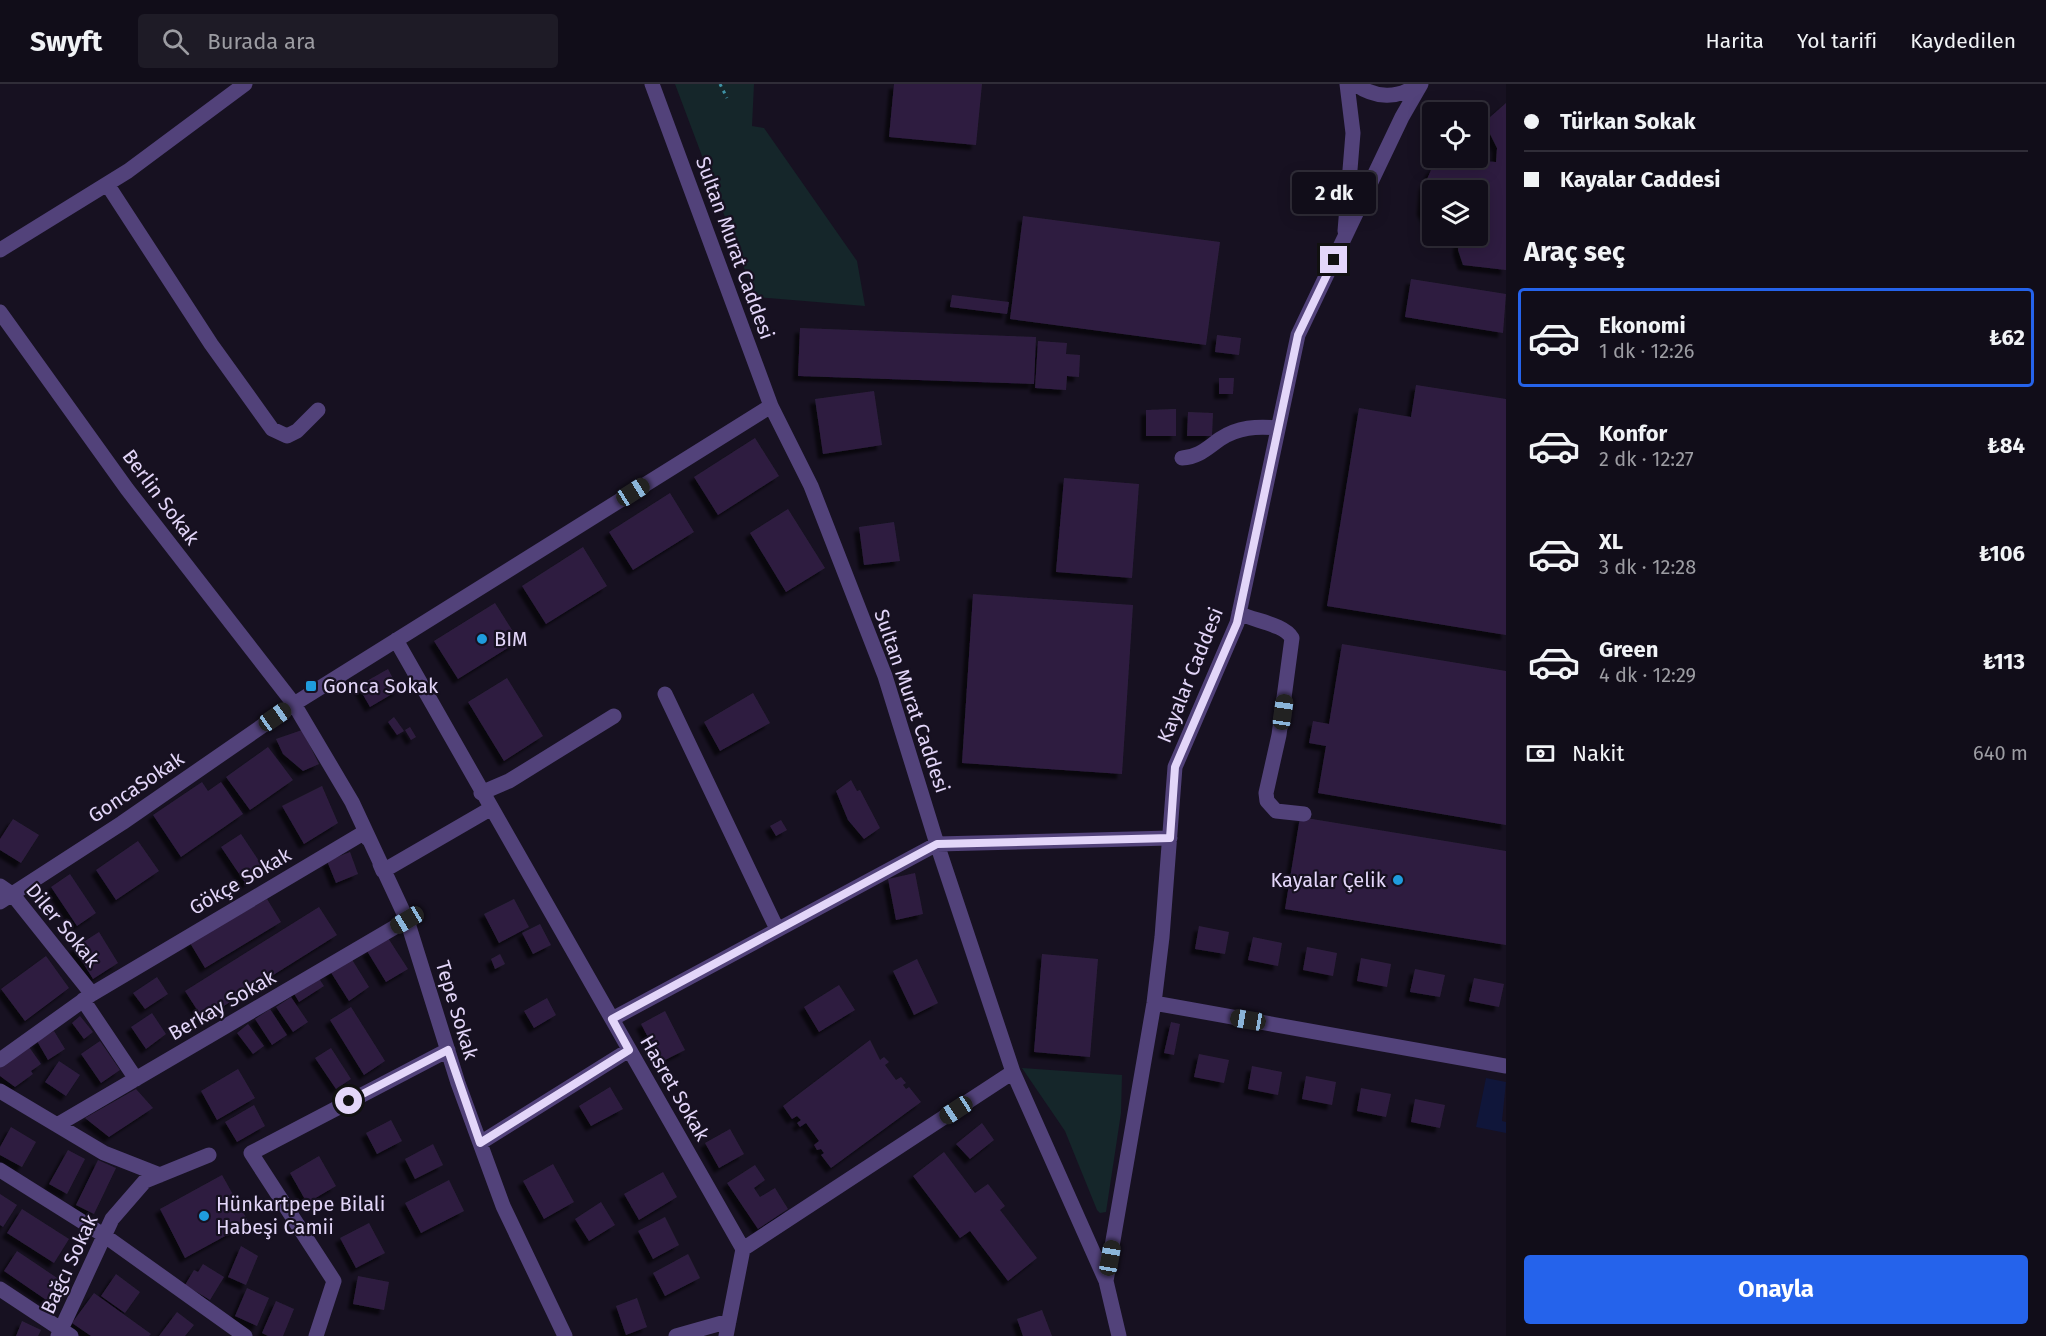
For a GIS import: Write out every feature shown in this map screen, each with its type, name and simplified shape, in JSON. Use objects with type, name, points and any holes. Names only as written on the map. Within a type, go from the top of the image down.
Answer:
[{"type":"street","points":[[0,250],[107,184],[245,84]]},
{"type":"street","name":"Sultan Murat Caddesi","points":[[652,84],[771,406],[811,486],[885,676],[937,844],[1014,1072],[1106,1281],[1119,1336]]},
{"type":"street","points":[[1344,240],[1353,133],[1347,84]]},
{"type":"street","points":[[1355,84],[1366,92],[1381,96],[1397,95],[1419,84]]},
{"type":"street","name":"Kayalar Caddesi","points":[[1106,1281],[1154,1003],[1175,767],[1239,613],[1298,335],[1419,84]]},
{"type":"street","points":[[107,184],[211,344],[272,429],[287,436],[297,431],[318,410]]},
{"type":"street","name":"Berlin Sokak","points":[[0,312],[127,489],[294,704]]},
{"type":"street","points":[[294,704],[771,406]]},
{"type":"street","points":[[1182,458],[1197,455],[1221,438],[1252,425],[1278,428]]},
{"type":"street","points":[[1239,613],[1256,621],[1277,626],[1292,638],[1279,735],[1266,793],[1267,801],[1276,811],[1304,814]]},
{"type":"street","name":"Hasret Sokak","points":[[396,640],[490,809],[743,1249]]},
{"type":"street","points":[[665,694],[777,929]]},
{"type":"street","name":"Tepe Sokak","points":[[294,704],[352,802],[407,920],[448,1050],[503,1206],[564,1336]]},
{"type":"street","name":"GoncaSokak","points":[[4,894],[294,704]]},
{"type":"street","points":[[481,793],[509,781],[614,716]]},
{"type":"street","points":[[365,832],[383,871],[490,809]]},
{"type":"street","name":"Gökçe Sokak","points":[[0,1060],[87,997],[365,832]]},
{"type":"street","points":[[612,1019],[937,844],[1170,838]]},
{"type":"street","name":"Diler Sokak","points":[[4,894],[87,997],[136,1079]]},
{"type":"street","name":"Berkay Sokak","points":[[57,1125],[407,920]]},
{"type":"street","points":[[1154,1003],[1506,1066]]},
{"type":"street","points":[[316,1336],[334,1281],[250,1153],[448,1050]]},
{"type":"street","points":[[480,1143],[629,1050]]},
{"type":"street","points":[[676,1336],[727,1328],[743,1249],[1014,1072]]},
{"type":"street","points":[[0,1091],[104,1153],[160,1175]]},
{"type":"street","name":"Bağcı Sokak","points":[[63,1334],[112,1219],[145,1181],[209,1155]]},
{"type":"street","points":[[0,1170],[105,1236],[245,1336]]},
{"type":"street","points":[[0,1289],[63,1334]]},
{"type":"path","points":[[720,84],[727,98]]},
{"type":"shaded area","points":[[675,84],[754,84],[752,126],[764,128],[857,261],[865,306],[755,297]]},
{"type":"shaded area","points":[[1022,1068],[1122,1075],[1121,1113],[1106,1212],[1100,1213],[1097,1210],[1065,1131]]},
{"type":"water","points":[[1486,1078],[1506,1082],[1502,1121],[1506,1122],[1506,1133],[1476,1127]]},
{"type":"building","points":[[894,84],[982,84],[976,145],[889,137]]},
{"type":"building","points":[[1506,103],[1506,270],[1463,265],[1458,250],[1458,246],[1488,246],[1488,180],[1427,180],[1433,168],[1488,168],[1488,161],[1496,162],[1497,148],[1488,130],[1489,118]]},
{"type":"building","points":[[1023,216],[1220,242],[1206,345],[1010,319]]},
{"type":"building","points":[[1411,279],[1506,294],[1503,333],[1405,317]]},
{"type":"building","points":[[952,295],[1009,302],[1007,314],[950,307]]},
{"type":"building","points":[[800,328],[1036,337],[1034,384],[798,376]]},
{"type":"building","points":[[1217,335],[1241,338],[1239,355],[1215,352]]},
{"type":"building","points":[[1038,341],[1067,343],[1066,354],[1080,355],[1079,377],[1067,376],[1066,390],[1035,388]]},
{"type":"building","points":[[1219,378],[1234,378],[1233,394],[1219,394]]},
{"type":"building","points":[[1416,385],[1506,399],[1506,635],[1327,606],[1359,408],[1411,417]]},
{"type":"building","points":[[874,391],[882,445],[823,454],[815,399]]},
{"type":"building","points":[[1176,409],[1176,436],[1146,436],[1146,410]]},
{"type":"building","points":[[1188,412],[1213,413],[1212,436],[1187,436]]},
{"type":"building","points":[[755,438],[779,476],[718,515],[694,477]]},
{"type":"building","points":[[1064,478],[1139,484],[1132,578],[1056,572]]},
{"type":"building","points":[[670,493],[694,532],[633,570],[609,532]]},
{"type":"building","points":[[788,509],[825,568],[786,592],[750,533]]},
{"type":"building","points":[[894,522],[900,561],[864,565],[859,527]]},
{"type":"building","points":[[583,547],[607,586],[546,624],[522,586]]},
{"type":"building","points":[[973,594],[1133,605],[1122,774],[962,763]]},
{"type":"building","points":[[495,603],[519,641],[458,679],[434,641]]},
{"type":"building","points":[[1342,644],[1506,671],[1506,825],[1318,793],[1326,746],[1309,743],[1313,721],[1329,724]]},
{"type":"building","points":[[388,669],[399,690],[370,707],[358,686]]},
{"type":"building","points":[[507,678],[543,736],[504,761],[468,702]]},
{"type":"building","points":[[753,693],[770,723],[720,751],[704,722]]},
{"type":"building","points":[[394,717],[404,731],[397,735],[388,722]]},
{"type":"building","points":[[410,727],[416,737],[411,740],[405,730]]},
{"type":"building","points":[[302,730],[319,764],[303,771],[283,754],[276,739]]},
{"type":"building","points":[[268,747],[293,780],[250,810],[226,777]]},
{"type":"building","points":[[851,780],[857,791],[860,790],[880,828],[864,839],[848,820],[836,791]]},
{"type":"building","points":[[202,782],[208,791],[221,782],[243,814],[181,857],[153,815]]},
{"type":"building","points":[[322,786],[338,823],[304,844],[282,806]]},
{"type":"building","name":"Kayalar Çelik","points":[[1300,817],[1506,851],[1506,945],[1285,909]]},
{"type":"building","points":[[13,819],[39,835],[21,863],[0,850],[0,839]]},
{"type":"building","points":[[781,820],[787,830],[776,836],[770,826]]},
{"type":"building","points":[[241,834],[265,870],[246,884],[221,847]]},
{"type":"building","points":[[138,841],[159,871],[116,900],[96,870]]},
{"type":"building","points":[[350,852],[358,874],[336,883],[327,861]]},
{"type":"building","points":[[915,873],[923,914],[896,920],[888,879]]},
{"type":"building","points":[[70,874],[96,913],[77,926],[51,887]]},
{"type":"building","points":[[267,899],[281,922],[205,968],[190,943]]},
{"type":"building","points":[[514,899],[529,927],[499,943],[484,914]]},
{"type":"building","points":[[319,907],[337,935],[203,1019],[185,991]]},
{"type":"building","points":[[540,924],[551,945],[533,954],[522,933]]},
{"type":"building","points":[[1199,926],[1229,932],[1225,954],[1195,949]]},
{"type":"building","points":[[99,932],[118,963],[93,979],[74,948]]},
{"type":"building","points":[[1253,937],[1282,943],[1278,966],[1248,960]]},
{"type":"building","points":[[388,938],[408,969],[386,982],[367,951]]},
{"type":"building","points":[[1307,947],[1337,953],[1333,976],[1303,970]]},
{"type":"building","points":[[500,954],[505,964],[495,969],[491,959]]},
{"type":"building","points":[[1042,954],[1098,959],[1090,1057],[1034,1052]]},
{"type":"building","points":[[46,956],[69,988],[25,1021],[1,989]]},
{"type":"building","points":[[351,958],[369,987],[349,1001],[330,971]]},
{"type":"building","points":[[1361,958],[1391,964],[1387,987],[1357,981]]},
{"type":"building","points":[[917,959],[938,1003],[914,1015],[893,971]]},
{"type":"building","points":[[1415,969],[1445,975],[1440,997],[1410,992]]},
{"type":"building","points":[[157,977],[168,994],[145,1009],[133,993]]},
{"type":"building","points":[[318,977],[324,986],[299,1002],[293,992]]},
{"type":"building","points":[[1474,978],[1504,984],[1499,1007],[1469,1001]]},
{"type":"building","points":[[839,985],[855,1010],[819,1032],[804,1007]]},
{"type":"building","points":[[291,997],[308,1022],[293,1032],[276,1007]]},
{"type":"building","points":[[547,998],[556,1015],[534,1028],[524,1011]]},
{"type":"building","points":[[351,1007],[385,1061],[364,1075],[330,1020]]},
{"type":"building","points":[[270,1009],[287,1035],[272,1045],[255,1019]]},
{"type":"building","points":[[665,1011],[685,1050],[661,1062],[641,1024]]},
{"type":"building","points":[[152,1013],[166,1034],[146,1049],[131,1027]]},
{"type":"building","points":[[80,1016],[93,1032],[84,1039],[72,1023]]},
{"type":"building","points":[[1171,1022],[1180,1024],[1174,1055],[1164,1053]]},
{"type":"building","points":[[248,1024],[264,1046],[253,1054],[237,1033]]},
{"type":"building","points":[[54,1031],[65,1049],[48,1060],[37,1041]]},
{"type":"building","points":[[870,1040],[880,1060],[884,1057],[889,1062],[885,1065],[896,1080],[901,1077],[906,1083],[903,1085],[906,1089],[909,1087],[921,1102],[831,1168],[821,1155],[824,1153],[821,1149],[817,1150],[814,1145],[819,1141],[806,1123],[800,1127],[797,1123],[801,1120],[797,1116],[792,1119],[783,1106]]},
{"type":"building","points":[[100,1041],[120,1070],[101,1083],[81,1054]]},
{"type":"building","points":[[29,1047],[41,1064],[31,1071],[33,1074],[15,1087],[0,1076],[0,1065]]},
{"type":"building","points":[[331,1048],[351,1079],[336,1089],[315,1058]]},
{"type":"building","points":[[1199,1054],[1229,1060],[1224,1083],[1194,1077]]},
{"type":"building","points":[[59,1061],[80,1075],[66,1096],[45,1082]]},
{"type":"building","points":[[1252,1066],[1282,1072],[1278,1095],[1248,1089]]},
{"type":"building","points":[[238,1069],[255,1098],[217,1120],[201,1091]]},
{"type":"building","points":[[1306,1076],[1336,1082],[1332,1105],[1302,1099]]},
{"type":"building","points":[[610,1087],[623,1109],[591,1126],[579,1106]]},
{"type":"building","points":[[1361,1088],[1391,1094],[1386,1117],[1357,1111]]},
{"type":"building","points":[[136,1089],[153,1108],[109,1137],[85,1118]]},
{"type":"building","points":[[1415,1099],[1445,1105],[1440,1128],[1411,1122]]},
{"type":"building","points":[[254,1105],[265,1126],[237,1142],[225,1122]]},
{"type":"building","points":[[391,1120],[402,1141],[377,1154],[366,1133]]},
{"type":"building","points":[[982,1123],[994,1140],[970,1159],[956,1144]]},
{"type":"building","points":[[11,1127],[36,1142],[22,1167],[0,1155],[0,1147]]},
{"type":"building","points":[[730,1129],[744,1154],[719,1168],[705,1143]]},
{"type":"building","points":[[433,1144],[443,1165],[415,1179],[405,1159]]},
{"type":"building","points":[[68,1150],[85,1159],[67,1194],[49,1184]]},
{"type":"building","points":[[944,1152],[975,1193],[988,1184],[1005,1206],[1000,1210],[1037,1258],[1008,1281],[970,1231],[960,1238],[913,1176]]},
{"type":"building","points":[[319,1156],[336,1186],[307,1203],[290,1173]]},
{"type":"building","points":[[98,1160],[116,1168],[94,1214],[76,1205]]},
{"type":"building","points":[[553,1164],[574,1202],[544,1219],[523,1181]]},
{"type":"building","points":[[755,1165],[765,1180],[754,1188],[760,1197],[775,1188],[788,1209],[758,1229],[727,1183]]},
{"type":"building","points":[[663,1172],[677,1197],[639,1220],[624,1194]]},
{"type":"building","name":"Hünkartpepe Bilali Habeşi Camii","points":[[222,1175],[249,1223],[185,1258],[160,1209]]},
{"type":"building","points":[[449,1180],[464,1211],[421,1233],[405,1203]]},
{"type":"building","points":[[0,1194],[17,1205],[3,1227],[0,1225]]},
{"type":"building","points":[[601,1202],[615,1225],[589,1241],[575,1219]]},
{"type":"building","points":[[22,1209],[69,1239],[54,1263],[7,1233]]},
{"type":"building","points":[[665,1217],[679,1245],[653,1259],[638,1231]]},
{"type":"building","points":[[369,1223],[385,1253],[356,1268],[340,1238]]},
{"type":"building","points":[[241,1246],[258,1256],[246,1285],[228,1277]]},
{"type":"building","points":[[17,1251],[69,1286],[55,1306],[4,1271]]},
{"type":"building","points":[[688,1254],[700,1278],[665,1296],[653,1273]]},
{"type":"building","points":[[203,1264],[224,1277],[210,1300],[185,1285],[194,1270],[198,1272]]},
{"type":"building","points":[[116,1274],[140,1292],[125,1313],[101,1296]]},
{"type":"building","points":[[358,1276],[389,1282],[384,1310],[353,1304]]},
{"type":"building","points":[[247,1288],[269,1298],[257,1326],[235,1316]]},
{"type":"building","points":[[94,1293],[151,1334],[149,1336],[91,1336],[72,1323]]},
{"type":"building","points":[[637,1298],[647,1327],[626,1335],[616,1306]]},
{"type":"building","points":[[276,1301],[294,1309],[283,1336],[268,1336],[262,1333]]},
{"type":"building","points":[[1042,1310],[1052,1336],[1023,1336],[1017,1319]]},
{"type":"building","points":[[177,1312],[194,1325],[185,1336],[159,1336]]},
{"type":"building","points":[[22,1321],[41,1330],[38,1336],[16,1336]]},
{"type":"place","name":"BIM","points":[[482,639]]},
{"type":"place","name":"Gonca Sokak","points":[[311,686]]},
{"type":"place","name":"Kayalar Çelik","points":[[1398,880]]},
{"type":"place","name":"Hünkartpepe Bilali Habeşi Camii","points":[[204,1216]]},
{"type":"route","points":[[349,1101],[448,1050],[480,1143],[629,1050],[612,1019],[937,844],[1170,838],[1175,767],[1237,623],[1298,335],[1334,260]]}]
